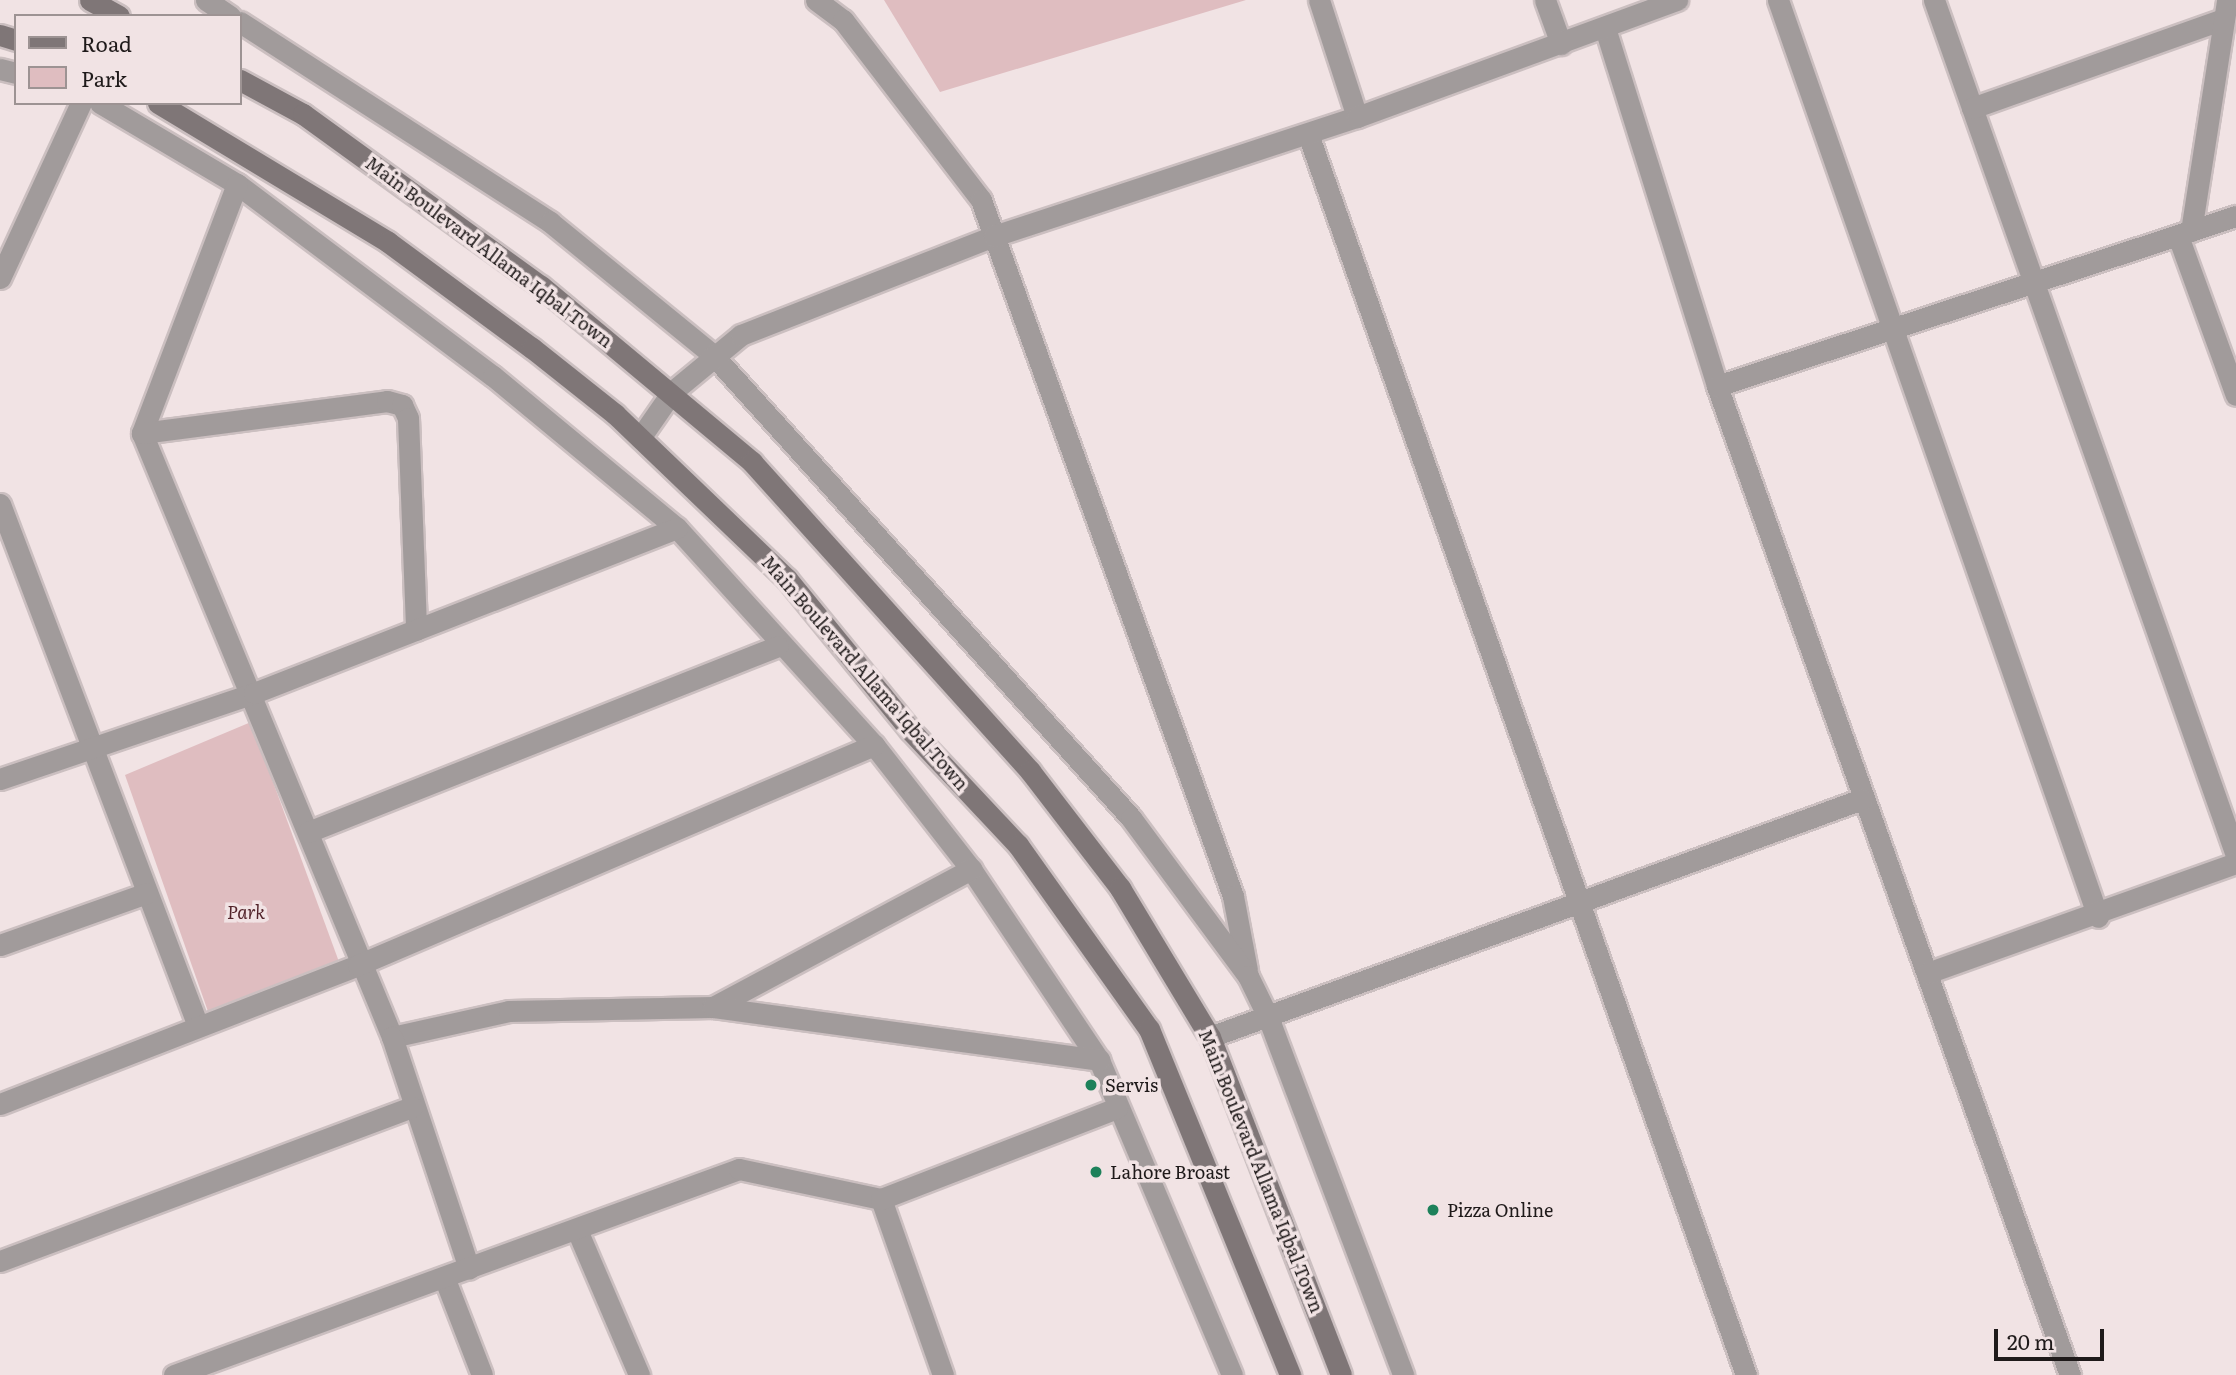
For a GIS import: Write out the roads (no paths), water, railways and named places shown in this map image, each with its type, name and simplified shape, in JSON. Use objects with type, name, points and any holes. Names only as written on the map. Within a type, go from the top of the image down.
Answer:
[{"type":"main road","points":[[90,0],[115,14]]},
{"type":"main road","name":"Main Boulevard Allama Iqbal Town","points":[[242,81],[337,139],[541,286],[672,392],[752,462],[1082,833],[1210,1037],[1341,1375]]},
{"type":"main road","name":"Main Boulevard Allama Iqbal Town","points":[[161,105],[388,242],[640,438],[787,579],[910,730],[1018,845],[1149,1030],[1290,1375]]},
{"type":"street","points":[[206,0],[227,14]]},
{"type":"street","points":[[816,0],[843,20],[981,200],[1233,896],[1248,976]]},
{"type":"street","points":[[1319,0],[1357,117]]},
{"type":"street","points":[[1545,0],[1561,44]]},
{"type":"street","points":[[640,438],[672,392],[741,334],[994,236],[1308,134],[1677,0]]},
{"type":"street","points":[[1778,0],[2098,916]]},
{"type":"street","points":[[1934,0],[2236,855]]},
{"type":"street","points":[[1972,108],[2225,10]]},
{"type":"street","points":[[2225,10],[2185,234],[2236,395]]},
{"type":"street","points":[[242,23],[550,222],[713,355],[1131,818],[1248,976],[1268,1017],[1403,1375]]},
{"type":"street","points":[[1605,28],[1717,386],[1862,799],[2070,1375]]},
{"type":"street","points":[[0,278],[80,105]]},
{"type":"street","points":[[103,105],[237,184],[493,376],[677,528],[778,646],[874,745],[971,869],[1099,1060],[1232,1375]]},
{"type":"street","points":[[1308,134],[1577,904],[1746,1375]]},
{"type":"street","points":[[237,184],[142,433],[254,693],[358,965],[392,1037],[412,1107],[469,1269]]},
{"type":"street","points":[[1717,386],[1895,330],[2236,216]]},
{"type":"street","points":[[142,433],[387,401],[402,405],[408,418],[416,630]]},
{"type":"street","points":[[0,504],[198,1027]]},
{"type":"street","points":[[0,779],[254,693],[677,528]]},
{"type":"street","points":[[308,832],[778,646]]},
{"type":"street","points":[[0,1104],[358,965],[874,745]]},
{"type":"street","points":[[1210,1037],[1862,799]]},
{"type":"street","points":[[1927,973],[2098,916],[2236,863]]},
{"type":"street","points":[[713,1007],[971,869]]},
{"type":"street","points":[[0,945],[147,893]]},
{"type":"street","points":[[392,1037],[509,1010],[713,1007],[1099,1060]]},
{"type":"street","points":[[0,1261],[412,1107]]},
{"type":"street","points":[[174,1375],[739,1169],[881,1199],[1117,1108]]},
{"type":"street","points":[[881,1199],[943,1375]]},
{"type":"street","points":[[577,1230],[639,1375]]},
{"type":"street","points":[[444,1277],[482,1375]]},
{"type":"place","name":"Servis","points":[[1091,1085]]},
{"type":"place","name":"Lahore Broast","points":[[1096,1172]]},
{"type":"place","name":"Pizza Online","points":[[1433,1210]]},
{"type":"park label","name":"Park","points":[[246,912]]}]
